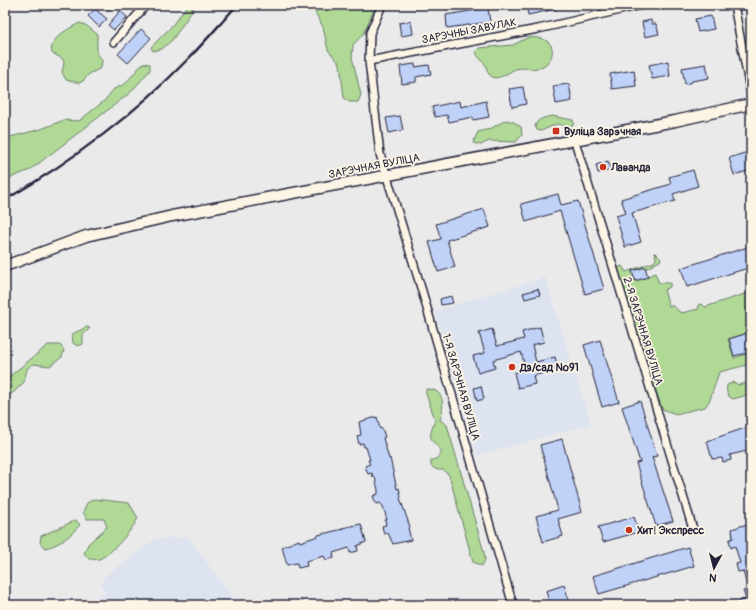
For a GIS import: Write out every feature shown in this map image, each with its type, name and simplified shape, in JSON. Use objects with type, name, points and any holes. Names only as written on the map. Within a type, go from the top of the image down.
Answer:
[{"type":"street","points":[[114,42],[146,5]]},
{"type":"street","name":"1-Я ЗАРЭЧНАЯ ВУЛІЦА","points":[[382,5],[370,33],[369,61],[380,154],[513,605]]},
{"type":"street","name":"ЗАРЭЧНЫ ЗАВУЛАК","points":[[369,61],[538,29],[642,5]]},
{"type":"street","points":[[734,5],[751,95]]},
{"type":"street","name":"ЗАРЭЧНАЯ ВУЛІЦА","points":[[5,266],[86,236],[172,216],[386,176],[751,104]]},
{"type":"street","name":"2-Я ЗАРЭЧНАЯ ВУЛІЦА","points":[[574,138],[693,529]]},
{"type":"shaded area","name":"Дз/сад №91","points":[[545,277],[591,424],[478,455],[435,311]]},
{"type":"shaded area","points":[[188,537],[238,605],[86,605],[106,593],[101,585],[105,576],[156,539]]},
{"type":"green space","points":[[98,5],[142,5],[133,9],[115,7],[107,10]]},
{"type":"green space","points":[[188,5],[196,5],[173,39],[162,49],[153,51],[151,47],[170,28]]},
{"type":"green space","points":[[311,5],[376,5],[363,34],[353,45],[352,57],[361,95],[358,102],[349,102],[344,98],[340,64],[328,50],[323,27]]},
{"type":"green space","points":[[80,23],[87,26],[97,34],[97,53],[102,60],[101,68],[89,74],[79,83],[66,80],[62,72],[64,63],[63,59],[52,53],[52,48],[53,43],[60,35]]},
{"type":"green space","points":[[529,37],[547,41],[552,49],[552,56],[548,62],[539,68],[516,69],[495,78],[488,73],[486,66],[476,51],[479,48],[513,45]]},
{"type":"green space","points":[[143,63],[150,64],[150,70],[131,92],[30,170],[5,180],[5,130],[10,137],[41,129],[64,120],[79,121],[104,101],[114,89],[125,84]]},
{"type":"green space","points":[[552,116],[573,120],[574,124],[570,127],[557,124],[541,131],[537,130],[535,126],[538,121]]},
{"type":"green space","points":[[506,120],[514,122],[521,127],[522,135],[516,142],[489,141],[481,145],[473,143],[478,132],[490,129]]},
{"type":"green space","points":[[655,252],[661,258],[660,261],[645,269],[644,267],[632,271],[636,281],[655,273],[659,283],[670,283],[670,287],[664,290],[669,306],[673,306],[681,313],[699,309],[698,305],[702,304],[705,307],[751,292],[751,332],[728,339],[734,358],[750,353],[751,364],[719,372],[710,400],[705,407],[676,414],[662,409],[632,320],[617,268],[622,266],[626,272],[654,262],[656,259]]},
{"type":"green space","points":[[87,327],[90,328],[83,335],[83,344],[78,346],[73,343],[72,334]]},
{"type":"green space","points":[[48,345],[60,345],[64,350],[62,357],[50,366],[33,364],[27,369],[24,382],[14,392],[5,398],[5,380]]},
{"type":"green space","points":[[734,382],[738,385],[751,382],[751,394],[733,399],[731,398],[727,394],[727,385]]},
{"type":"green space","points":[[426,389],[437,392],[442,400],[443,404],[440,420],[447,425],[484,552],[485,560],[482,566],[473,562],[449,475],[443,470],[437,470],[431,466],[431,461],[439,457],[442,451],[431,439],[435,419],[426,394]]},
{"type":"green space","points":[[94,499],[129,503],[138,518],[127,535],[104,557],[99,559],[89,559],[84,553],[88,544],[107,527],[104,519],[87,519],[83,512],[87,503]]},
{"type":"green space","points":[[76,520],[80,525],[60,542],[45,548],[40,543],[41,536]]},
{"type":"building","points":[[526,5],[555,5],[556,9],[528,15]]},
{"type":"building","points":[[488,8],[490,22],[447,28],[446,15]]},
{"type":"building","points":[[95,9],[107,19],[99,27],[88,16]]},
{"type":"building","points":[[120,11],[127,17],[114,30],[108,25]]},
{"type":"building","points":[[711,16],[714,29],[698,32],[695,19]]},
{"type":"building","points":[[651,20],[652,24],[656,24],[659,34],[645,37],[642,22]]},
{"type":"building","points":[[411,21],[413,34],[401,36],[399,23]]},
{"type":"building","points":[[141,29],[151,38],[128,63],[118,54]]},
{"type":"building","points":[[668,61],[670,76],[652,79],[649,65]]},
{"type":"building","points":[[415,64],[415,67],[429,65],[431,74],[416,77],[416,82],[402,84],[400,66]]},
{"type":"building","points":[[706,64],[709,78],[692,81],[685,84],[682,68]]},
{"type":"building","points":[[634,70],[636,86],[612,89],[610,74]]},
{"type":"building","points":[[569,84],[572,101],[556,104],[553,86]]},
{"type":"building","points":[[523,87],[526,104],[512,107],[509,89]]},
{"type":"building","points":[[460,101],[461,107],[486,101],[489,117],[473,120],[473,117],[449,122],[447,115],[435,117],[432,107]]},
{"type":"building","points":[[400,116],[403,130],[389,133],[386,118]]},
{"type":"building","points":[[751,151],[751,170],[734,175],[729,158]]},
{"type":"building","name":"Лаванда","points":[[608,161],[611,170],[598,173],[596,165]]},
{"type":"building","points":[[693,170],[698,186],[673,194],[675,201],[632,213],[641,242],[625,247],[616,216],[626,213],[621,199],[671,184],[669,177]]},
{"type":"building","points":[[558,194],[561,205],[578,201],[604,289],[585,294],[560,211],[526,222],[521,204]]},
{"type":"building","points":[[484,209],[490,227],[447,240],[455,267],[438,272],[429,242],[441,239],[436,224]]},
{"type":"building","points":[[751,246],[751,267],[687,287],[681,268]]},
{"type":"building","points":[[645,267],[648,277],[635,281],[632,271]]},
{"type":"building","points":[[538,289],[540,295],[525,299],[523,293]]},
{"type":"building","points":[[451,296],[453,303],[441,305],[440,299]]},
{"type":"building","points":[[540,327],[544,342],[532,345],[536,362],[555,357],[558,369],[533,376],[535,384],[518,388],[514,373],[526,370],[521,352],[493,360],[495,368],[478,373],[473,356],[485,353],[479,333],[492,329],[497,346],[524,339],[522,332]]},
{"type":"building","points":[[751,332],[751,352],[734,356],[729,339]]},
{"type":"building","points":[[600,340],[619,402],[602,407],[584,345]]},
{"type":"building","points":[[481,386],[484,399],[477,401],[474,388]]},
{"type":"building","points":[[640,401],[657,456],[652,457],[673,521],[656,526],[636,463],[640,462],[622,407]]},
{"type":"building","points":[[377,417],[380,429],[382,428],[385,437],[383,438],[389,459],[390,458],[397,489],[399,488],[400,498],[410,527],[408,528],[411,540],[393,544],[388,533],[384,534],[382,526],[386,525],[385,520],[387,520],[383,506],[380,503],[376,504],[373,496],[378,494],[375,477],[373,477],[372,473],[368,474],[365,466],[370,464],[368,460],[370,460],[366,447],[364,447],[363,443],[359,444],[357,436],[361,435],[359,422]]},
{"type":"building","points":[[751,426],[751,450],[730,455],[731,460],[723,462],[722,458],[712,459],[707,441]]},
{"type":"building","points":[[562,439],[582,512],[558,519],[563,536],[543,542],[536,516],[558,510],[540,445]]},
{"type":"building","points":[[634,517],[639,532],[603,542],[598,527]]},
{"type":"building","points":[[750,523],[751,605],[732,605],[732,603],[746,599],[743,591],[748,590],[743,571],[738,572],[736,564],[740,563],[735,546],[731,548],[729,540],[733,538],[732,529]]},
{"type":"building","points":[[361,524],[366,542],[357,546],[358,551],[350,553],[349,548],[333,553],[334,558],[326,560],[324,556],[306,561],[307,566],[298,568],[297,563],[287,565],[282,547],[299,540],[300,542],[318,535]]},
{"type":"building","points":[[688,547],[694,566],[599,594],[593,576]]},
{"type":"building","points":[[564,585],[570,603],[563,605],[550,605],[546,591]]},
{"type":"railway","points":[[5,200],[78,153],[124,118],[167,80],[207,39],[237,5]]},
{"type":"place","name":"Вуліца Зарэчная","points":[[556,131]]},
{"type":"place","name":"Лаванда","points":[[603,167]]},
{"type":"place","name":"Дз/сад №91","points":[[512,367]]},
{"type":"place","name":"Хит! Экспресс","points":[[629,530]]}]
